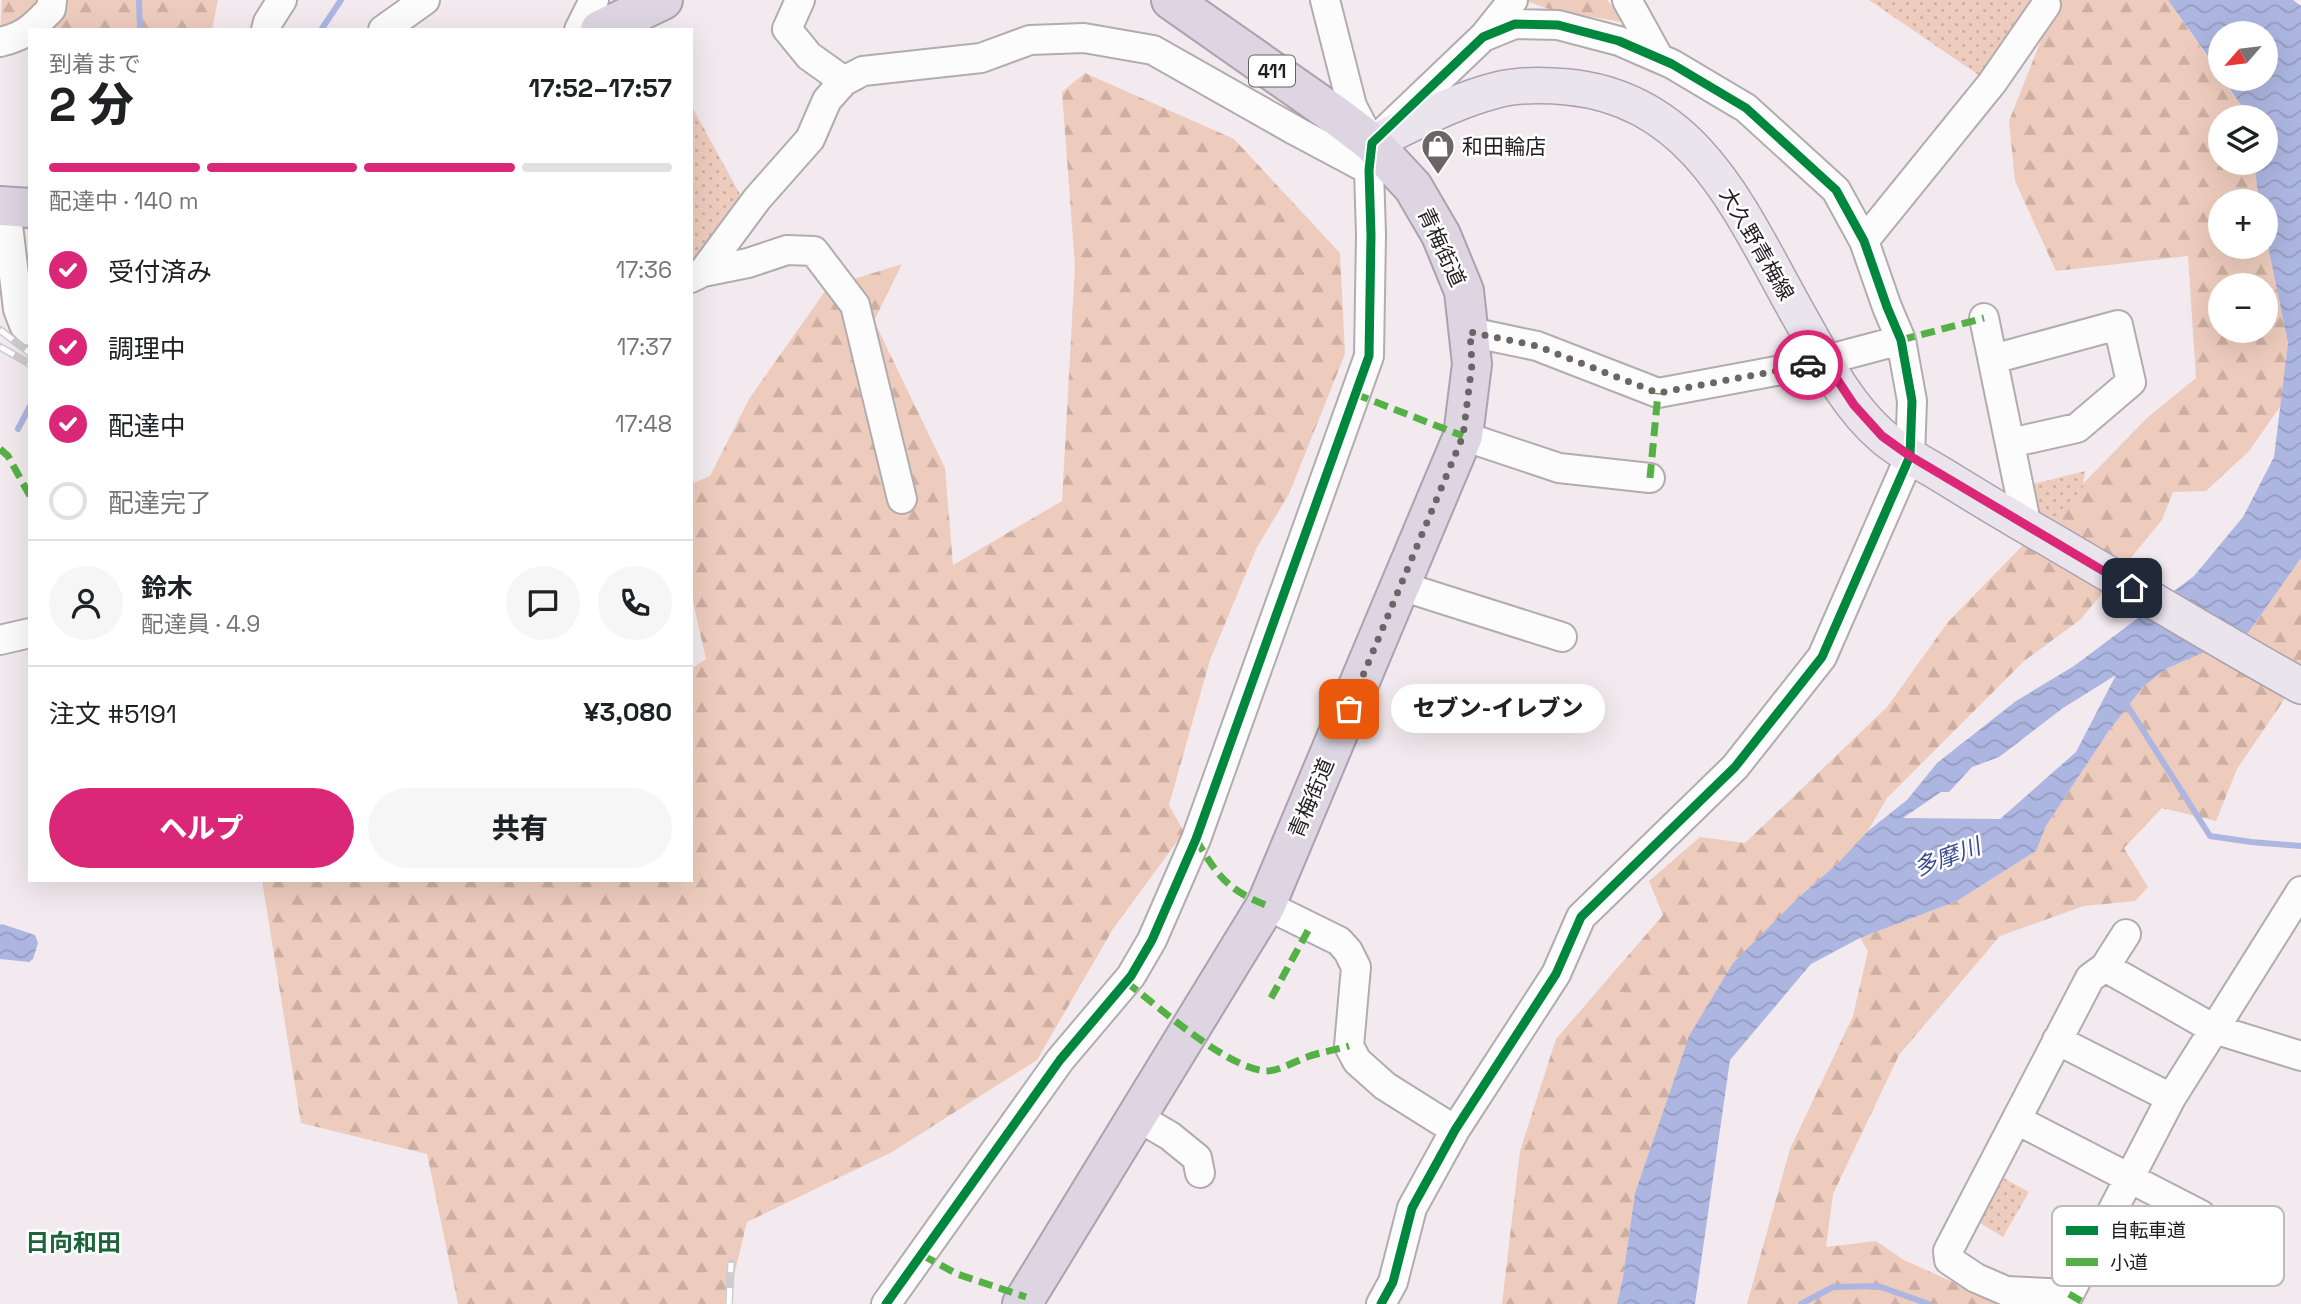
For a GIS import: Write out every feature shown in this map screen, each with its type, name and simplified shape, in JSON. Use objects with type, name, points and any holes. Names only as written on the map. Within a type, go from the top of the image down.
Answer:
[{"type":"highway","points":[[604,28],[663,0]]},
{"type":"highway","name":"青梅街道","points":[[1037,1296],[1136,1116],[1266,905],[1463,436],[1472,364],[1464,291],[1441,235],[1413,187],[1370,157],[1338,117],[1171,0]]},
{"type":"main road","name":"大久野青梅線","points":[[1370,157],[1458,102],[1500,89],[1546,85],[1591,90],[1633,104],[1664,122],[1693,146],[1727,189],[1825,361],[1854,405],[1882,436],[1910,456],[2035,531],[2295,683]]},
{"type":"street","points":[[32,28],[51,9],[52,0]]},
{"type":"street","points":[[266,28],[282,0]]},
{"type":"street","points":[[386,28],[425,0]]},
{"type":"street","points":[[580,28],[594,0]]},
{"type":"street","points":[[800,0],[787,29],[809,56],[844,81]]},
{"type":"street","points":[[886,1304],[1060,1060],[1131,975],[1152,940],[1196,839],[1369,356],[1370,157],[1352,106],[1325,0]]},
{"type":"street","points":[[1370,157],[1483,37],[1513,0]]},
{"type":"street","points":[[1627,0],[1659,58]]},
{"type":"street","points":[[1864,240],[1992,83],[2046,5]]},
{"type":"street","points":[[1381,1304],[1393,1282],[1412,1208],[1455,1130],[1556,974],[1581,917],[1735,767],[1822,657],[1910,456],[1912,401],[1901,340],[1864,240],[1836,190],[1746,108],[1659,58],[1619,41],[1558,26],[1515,24],[1483,37]]},
{"type":"street","points":[[0,42],[19,37],[28,31]]},
{"type":"street","points":[[697,275],[757,199],[810,139],[828,100],[844,81],[863,71],[981,58],[1030,40],[1084,38],[1153,50],[1296,131],[1370,157]]},
{"type":"street","points":[[12,207],[18,309],[28,329]]},
{"type":"street","points":[[697,275],[787,250],[814,251],[855,305],[902,499]]},
{"type":"street","points":[[1984,318],[2010,443],[2035,531]]},
{"type":"street","points":[[1993,359],[2118,324],[2131,382],[2077,428],[2010,443]]},
{"type":"street","points":[[1470,332],[1537,346],[1658,393],[1825,361],[1901,340]]},
{"type":"street","points":[[1463,436],[1559,468],[1650,478]]},
{"type":"street","points":[[1401,586],[1562,637]]},
{"type":"street","points":[[0,640],[28,633]]},
{"type":"street","points":[[2115,1206],[2171,1098],[2301,891]]},
{"type":"street","points":[[1266,905],[1339,941],[1348,951],[1356,967],[1349,1046],[1357,1061],[1385,1086],[1455,1130]]},
{"type":"street","points":[[2066,1299],[2006,1291],[1976,1278],[1950,1259],[1948,1251],[2090,978],[2105,967],[2126,934]]},
{"type":"street","points":[[2105,967],[2214,1029],[2301,1056]]},
{"type":"street","points":[[2057,1040],[2171,1098]]},
{"type":"street","points":[[1136,1116],[1170,1136],[1196,1158],[1200,1173]]},
{"type":"street","points":[[2017,1120],[2184,1206]]},
{"type":"green space","points":[[2,0],[218,0],[212,28],[28,28],[28,50],[0,32]]},
{"type":"green space","points":[[1524,0],[1607,0],[1626,23],[1549,9]]},
{"type":"green space","points":[[1869,0],[2039,0],[1983,78]]},
{"type":"green space","points":[[2057,0],[2168,0],[2208,58],[2208,91],[2231,91],[2240,105],[2208,105],[2208,175],[2256,175],[2257,189],[2208,189],[2208,259],[2271,259],[2274,273],[2208,273],[2208,343],[2278,343],[2278,294],[2288,343],[2282,404],[2249,451],[2206,491],[2173,492],[2162,520],[2080,620],[2024,661],[1887,798],[1868,831],[1839,862],[1798,898],[1689,1036],[1635,1193],[1617,1304],[1502,1304],[1520,1151],[1556,1039],[1663,915],[1649,881],[1700,837],[1745,843],[1887,707],[1948,622],[2147,418],[2196,378],[2188,256],[2056,271],[2015,181],[2009,121]]},
{"type":"green space","points":[[1085,73],[1234,139],[1340,253],[1345,354],[1289,494],[1256,549],[1210,660],[1169,805],[1184,832],[1113,929],[1037,1060],[892,1152],[747,1222],[727,1304],[458,1304],[427,1154],[301,1123],[262,882],[693,882],[693,668],[706,659],[693,602],[693,483],[710,476],[749,399],[828,287],[902,264],[874,321],[945,468],[953,565],[1062,501],[1075,266],[1062,92]]},
{"type":"green space","points":[[693,109],[746,205],[693,270]]},
{"type":"green space","points":[[2085,471],[2082,492],[2052,526],[2040,515],[2033,484]]},
{"type":"green space","points":[[2301,558],[2301,675],[2237,769],[2216,821],[2162,808],[2124,848],[2148,887],[2135,901],[2084,906],[2000,936],[1899,1055],[1833,1194],[1826,1247],[1876,1241],[1904,1260],[1995,1301],[1995,1304],[1747,1304],[1790,1149],[1853,1016],[1868,951],[1860,938],[1957,901],[2036,851],[2046,826],[2108,732],[2143,687],[2166,669],[2248,633]]},
{"type":"green space","points":[[1996,1174],[2029,1192],[2003,1237],[1972,1218]]},
{"type":"water","name":"多摩川","points":[[2168,0],[2293,0],[2301,6],[2301,558],[2248,633],[2166,669],[2143,687],[2108,732],[2046,826],[2036,851],[1957,901],[1860,938],[1811,964],[1730,1060],[1695,1304],[1617,1304],[1635,1193],[1689,1036],[1733,963],[1868,831],[1907,800],[1937,763],[2016,701],[2074,666],[2194,576],[2243,517],[2274,457],[2288,343],[2278,294],[2278,273],[2274,273],[2271,259],[2278,259],[2278,189],[2257,189],[2256,175],[2278,175],[2278,105],[2241,105],[2231,91],[2278,91],[2278,21],[2208,21],[2208,57]],"holes":[[[2116,675],[2076,752],[2000,819],[1903,818],[1941,792],[1949,792],[1972,767],[1999,757],[2063,708]]]},
{"type":"water","points":[[2,924],[35,935],[38,943],[33,959],[29,962],[0,959]]},
{"type":"waterway","points":[[139,0],[140,28]]},
{"type":"waterway","points":[[322,28],[341,0]]},
{"type":"waterway","points":[[18,429],[28,410]]},
{"type":"waterway","points":[[2125,702],[2210,836],[2301,846]]},
{"type":"waterway","points":[[1801,1304],[1833,1287],[1878,1286],[1929,1304]]},
{"type":"railway","points":[[0,330],[28,351]]},
{"type":"railway","points":[[0,347],[28,363]]},
{"type":"railway","points":[[729,1304],[731,1263]]},
{"type":"marked path","points":[[1901,340],[1984,318]]},
{"type":"marked path","points":[[1650,478],[1658,393]]},
{"type":"marked path","points":[[1355,394],[1463,436]]},
{"type":"marked path","points":[[0,449],[8,456],[28,492]]},
{"type":"marked path","points":[[1196,839],[1224,880],[1241,893],[1266,905]]},
{"type":"marked path","points":[[1271,998],[1310,927]]},
{"type":"marked path","points":[[1126,982],[1213,1048],[1250,1067],[1271,1071],[1312,1055],[1349,1046]]},
{"type":"marked path","points":[[922,1255],[957,1274],[1026,1297]]},
{"type":"marked path","points":[[2069,1294],[2086,1304]]},
{"type":"cycle path","points":[[886,1304],[1060,1060],[1131,976],[1152,940],[1196,839],[1369,356],[1369,170],[1372,143],[1483,37],[1515,24],[1558,25],[1619,41],[1672,64],[1746,108],[1836,190],[1864,241],[1901,340],[1912,401],[1910,456],[1822,657],[1735,767],[1581,917],[1556,974],[1455,1130],[1412,1208],[1393,1282],[1381,1304]]},
{"type":"way so far","points":[[1349,709],[1463,436],[1472,364],[1470,332],[1537,346],[1658,393],[1808,365]]},
{"type":"place","name":"和田輪店","points":[[1438,176]]},
{"type":"place","name":"セブン-イレブン","points":[[1349,709]]},
{"type":"district","name":"日向和田","points":[[73,1242]]},
{"type":"route","points":[[1808,365],[1825,361],[1854,405],[1882,436],[1910,456],[2132,588]]}]
